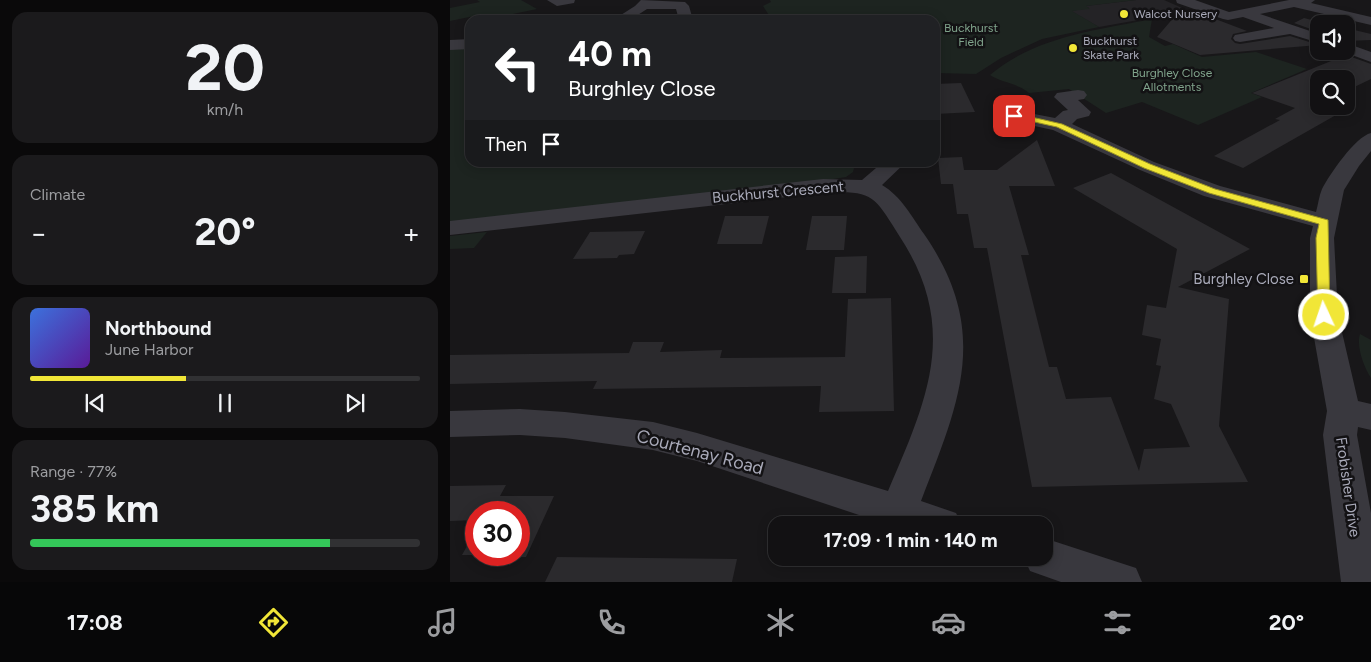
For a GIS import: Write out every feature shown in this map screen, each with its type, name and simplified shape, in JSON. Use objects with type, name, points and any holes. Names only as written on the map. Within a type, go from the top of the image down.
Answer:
[{"type":"street","points":[[553,0],[557,2],[569,0]]},
{"type":"street","points":[[1182,0],[1227,16],[1302,1],[1319,10],[1371,21]]},
{"type":"street","points":[[630,15],[647,2],[680,5],[685,15]]},
{"type":"street","points":[[1244,13],[1310,36]]},
{"type":"street","points":[[1260,46],[1234,35],[1292,30]]},
{"type":"street","points":[[450,45],[465,44]]},
{"type":"street","points":[[1355,51],[1371,57]]},
{"type":"street","points":[[1059,125],[1070,115],[1082,112],[1063,97],[1078,95]]},
{"type":"street","points":[[1014,116],[1059,125],[1171,176],[1212,191],[1324,222]]},
{"type":"street","name":"Frobisher Drive","points":[[1362,582],[1340,435],[1358,414],[1324,315],[1322,238],[1324,222],[1333,190],[1340,177],[1371,139]]},
{"type":"street","points":[[1097,162],[1118,153]]},
{"type":"street","points":[[867,188],[890,167]]},
{"type":"street","name":"Buckhurst Crescent","points":[[450,228],[810,187],[846,185],[880,192],[887,198],[930,264],[946,311],[950,338],[947,374],[940,404],[898,511]]},
{"type":"street","name":"Courtenay Road","points":[[450,424],[520,422],[565,425],[653,436],[697,447],[914,516]]},
{"type":"street","points":[[1053,560],[1121,582]]},
{"type":"shaded area","name":"Walcot Nursery","points":[[1136,0],[1164,0],[1189,11],[1099,27],[1071,11],[1089,8],[1085,6]]},
{"type":"green space","points":[[477,0],[521,0],[537,9],[508,15],[465,15],[465,18],[450,21],[450,8],[480,2]]},
{"type":"green space","name":"Buckhurst Field","points":[[770,0],[1136,0],[1086,6],[1090,9],[1072,11],[1099,27],[1042,39],[1001,58],[976,74],[940,73],[940,15],[769,15],[763,6],[771,2]]},
{"type":"green space","name":"Burghley Close Allotments","points":[[1152,19],[1149,37],[1165,46],[1173,44],[1202,57],[1256,52],[1307,69],[1251,93],[1262,97],[1198,125],[1142,102],[1106,113],[1069,89],[1029,93],[990,75],[1007,62],[1046,43]]},
{"type":"green space","points":[[465,46],[465,167],[853,167],[853,172],[846,177],[814,182],[450,224],[450,47]]},
{"type":"green space","points":[[487,232],[474,248],[450,249],[450,236]]},
{"type":"green space","points":[[1360,334],[1371,340],[1371,378],[1361,357]]},
{"type":"building","points":[[1181,9],[1201,18],[1210,17],[1247,31],[1233,34],[1231,39],[1235,43],[1240,44],[1290,36],[1310,42],[1310,46],[1200,55],[1157,37]]},
{"type":"building","points":[[1304,18],[1310,20],[1310,29],[1294,23]]},
{"type":"building","points":[[1355,30],[1371,34],[1371,40],[1355,41]]},
{"type":"building","points":[[1355,58],[1371,64],[1371,79],[1355,87],[1355,70],[1310,70],[1310,115],[1336,115],[1243,168],[1214,156],[1280,120],[1275,119],[1295,108],[1252,93],[1334,60],[1355,60]]},
{"type":"building","points":[[961,83],[975,112],[940,114],[940,84]]},
{"type":"building","points":[[1037,140],[1055,186],[1009,186],[1029,255],[1021,255],[1049,367],[1057,367],[1066,399],[1111,397],[1139,471],[1144,449],[1190,447],[1171,404],[1154,399],[1161,366],[1156,365],[1161,339],[1142,335],[1147,305],[1166,308],[1177,249],[1073,188],[1111,173],[1250,249],[1178,287],[1229,299],[1219,426],[1248,482],[1032,487],[987,248],[974,248],[968,214],[957,214],[953,184],[941,184],[940,158],[962,157],[964,170],[997,170]]},
{"type":"building","points":[[725,216],[769,216],[762,244],[717,244]]},
{"type":"building","points":[[812,216],[847,216],[844,250],[806,250]]},
{"type":"building","points":[[645,231],[634,254],[619,255],[617,258],[573,259],[590,232]]},
{"type":"building","points":[[867,256],[866,293],[832,293],[835,257]]},
{"type":"building","points":[[891,298],[894,411],[819,412],[821,386],[593,389],[597,381],[450,384],[450,355],[629,353],[633,342],[664,342],[660,352],[722,350],[720,358],[845,357],[848,299]]},
{"type":"building","points":[[506,485],[500,496],[554,496],[530,548],[530,501],[465,501],[465,520],[450,521],[450,486]]},
{"type":"building","points":[[557,557],[737,559],[732,582],[545,582]]},
{"type":"place","name":"Walcot Nursery","points":[[1124,14]]},
{"type":"place","name":"Buckhurst Skate Park","points":[[1073,48]]},
{"type":"place","name":"Burghley Close","points":[[1304,279]]},
{"type":"route","points":[[1014,116],[1043,120],[1059,125],[1147,166],[1212,191],[1324,222],[1322,238],[1324,315]]}]
